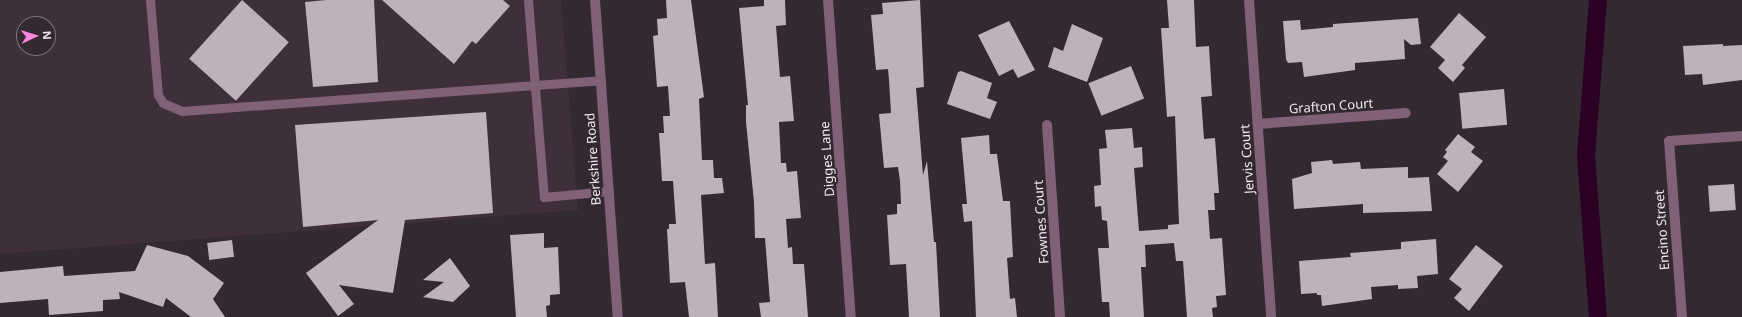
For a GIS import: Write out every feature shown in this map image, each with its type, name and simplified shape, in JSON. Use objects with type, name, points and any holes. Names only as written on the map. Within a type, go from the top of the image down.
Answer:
[{"type":"street","name":"Berkshire Road","points":[[595,0],[618,317]]},
{"type":"street","name":"Digges Lane","points":[[828,0],[851,317]]},
{"type":"street","name":"Jervis Court","points":[[1249,0],[1271,317]]},
{"type":"street","name":"Grafton Court","points":[[1258,124],[1406,114]]},
{"type":"street","name":"Fownes Court","points":[[1047,125],[1060,317]]},
{"type":"street","name":"Encino Street","points":[[1682,317],[1669,141],[1742,136]]},
{"type":"lane","points":[[150,0],[158,95],[163,103],[182,111],[600,80]]},
{"type":"lane","points":[[528,0],[544,197],[609,191]]},
{"type":"shaded area","points":[[0,0],[561,0],[578,210],[0,254]]},
{"type":"building","points":[[242,0],[289,42],[236,101],[189,59]]},
{"type":"building","points":[[326,0],[374,0],[378,82],[313,87],[305,2]]},
{"type":"building","points":[[382,0],[503,0],[510,6],[476,44],[472,41],[454,64]]},
{"type":"building","points":[[666,0],[691,0],[704,97],[699,99],[702,160],[713,160],[714,178],[722,178],[724,193],[701,195],[705,264],[715,263],[718,317],[689,317],[685,282],[670,283],[667,229],[669,229],[669,224],[676,224],[673,181],[662,181],[659,133],[664,133],[663,116],[670,116],[668,86],[657,87],[653,36],[658,35],[657,19],[667,18]]},
{"type":"building","points":[[764,0],[785,0],[786,25],[776,26],[780,77],[790,76],[794,121],[779,122],[781,163],[786,163],[787,172],[797,171],[801,218],[786,219],[788,248],[792,247],[793,264],[804,264],[808,317],[761,317],[759,303],[770,302],[765,238],[755,238],[754,202],[746,122],[746,105],[748,105],[739,8],[764,6]]},
{"type":"building","points":[[920,0],[924,87],[916,88],[923,175],[927,161],[934,242],[936,242],[940,317],[909,317],[906,264],[890,265],[887,215],[897,214],[897,204],[901,204],[900,181],[898,167],[884,168],[879,114],[891,113],[889,80],[888,69],[876,70],[871,15],[883,14],[882,3]]},
{"type":"building","points":[[1167,0],[1194,0],[1196,47],[1209,46],[1212,96],[1201,97],[1204,139],[1215,138],[1219,193],[1214,193],[1215,210],[1208,210],[1210,239],[1222,238],[1226,295],[1216,296],[1217,307],[1212,308],[1213,317],[1187,317],[1183,261],[1176,261],[1174,243],[1145,245],[1146,267],[1141,267],[1144,317],[1110,317],[1109,302],[1102,302],[1098,248],[1109,248],[1107,221],[1102,220],[1101,206],[1095,207],[1094,186],[1101,185],[1099,149],[1107,148],[1105,130],[1132,128],[1134,148],[1142,147],[1143,167],[1134,168],[1139,231],[1168,229],[1168,225],[1179,224],[1175,116],[1167,117],[1161,28],[1169,28]]},
{"type":"building","points":[[1459,13],[1486,37],[1462,65],[1465,68],[1453,82],[1438,68],[1445,60],[1430,47]]},
{"type":"building","points":[[1418,18],[1421,44],[1411,45],[1404,39],[1405,59],[1355,63],[1355,70],[1304,77],[1302,62],[1288,63],[1286,59],[1283,21],[1300,20],[1301,30],[1333,27],[1333,24]]},
{"type":"building","points":[[1009,21],[1035,70],[1018,78],[1013,69],[999,76],[978,35]]},
{"type":"building","points":[[1072,24],[1103,38],[1087,82],[1048,67],[1054,47],[1063,51]]},
{"type":"building","points":[[1723,44],[1723,46],[1742,45],[1742,80],[1703,85],[1702,74],[1685,75],[1683,46]]},
{"type":"building","points":[[1131,66],[1144,98],[1101,116],[1088,83]]},
{"type":"building","points":[[961,71],[992,83],[987,98],[997,102],[990,119],[947,104],[958,72]]},
{"type":"building","points":[[1504,89],[1507,125],[1462,129],[1459,93]]},
{"type":"building","points":[[486,112],[493,213],[405,220],[393,293],[339,285],[354,304],[338,316],[306,273],[378,220],[303,227],[295,125]]},
{"type":"building","points":[[1458,134],[1475,147],[1471,152],[1483,161],[1458,192],[1437,174],[1448,161],[1443,157],[1447,152],[1445,150]]},
{"type":"building","points":[[989,135],[990,154],[997,154],[1003,201],[1010,201],[1013,257],[1007,258],[1010,299],[1015,298],[1017,317],[976,317],[972,221],[964,222],[962,204],[967,204],[961,138]]},
{"type":"building","points":[[1332,160],[1333,164],[1360,162],[1361,169],[1408,167],[1408,178],[1429,177],[1432,211],[1363,213],[1363,204],[1294,209],[1292,179],[1312,173],[1311,162]]},
{"type":"building","points":[[1734,184],[1736,210],[1710,212],[1708,186]]},
{"type":"building","points":[[544,233],[544,248],[558,247],[560,294],[550,295],[550,305],[546,306],[547,317],[516,317],[510,235]]},
{"type":"building","points":[[1436,239],[1438,274],[1417,276],[1418,288],[1398,289],[1398,285],[1371,287],[1372,299],[1322,306],[1321,295],[1317,295],[1317,293],[1301,294],[1299,261],[1351,257],[1350,253],[1401,249],[1401,242]]},
{"type":"building","points":[[232,240],[234,257],[209,260],[207,243]]},
{"type":"building","points":[[147,245],[188,256],[224,283],[213,299],[225,317],[191,317],[166,298],[163,307],[119,292],[120,299],[103,300],[103,311],[49,315],[48,299],[0,303],[0,272],[63,266],[64,276],[135,271]]},
{"type":"building","points":[[1476,245],[1503,266],[1469,311],[1454,298],[1462,289],[1449,279]]},
{"type":"building","points":[[450,258],[470,286],[453,302],[423,297],[444,282],[423,280]]},
{"type":"waterway","points":[[1598,0],[1586,155],[1598,317]]}]
